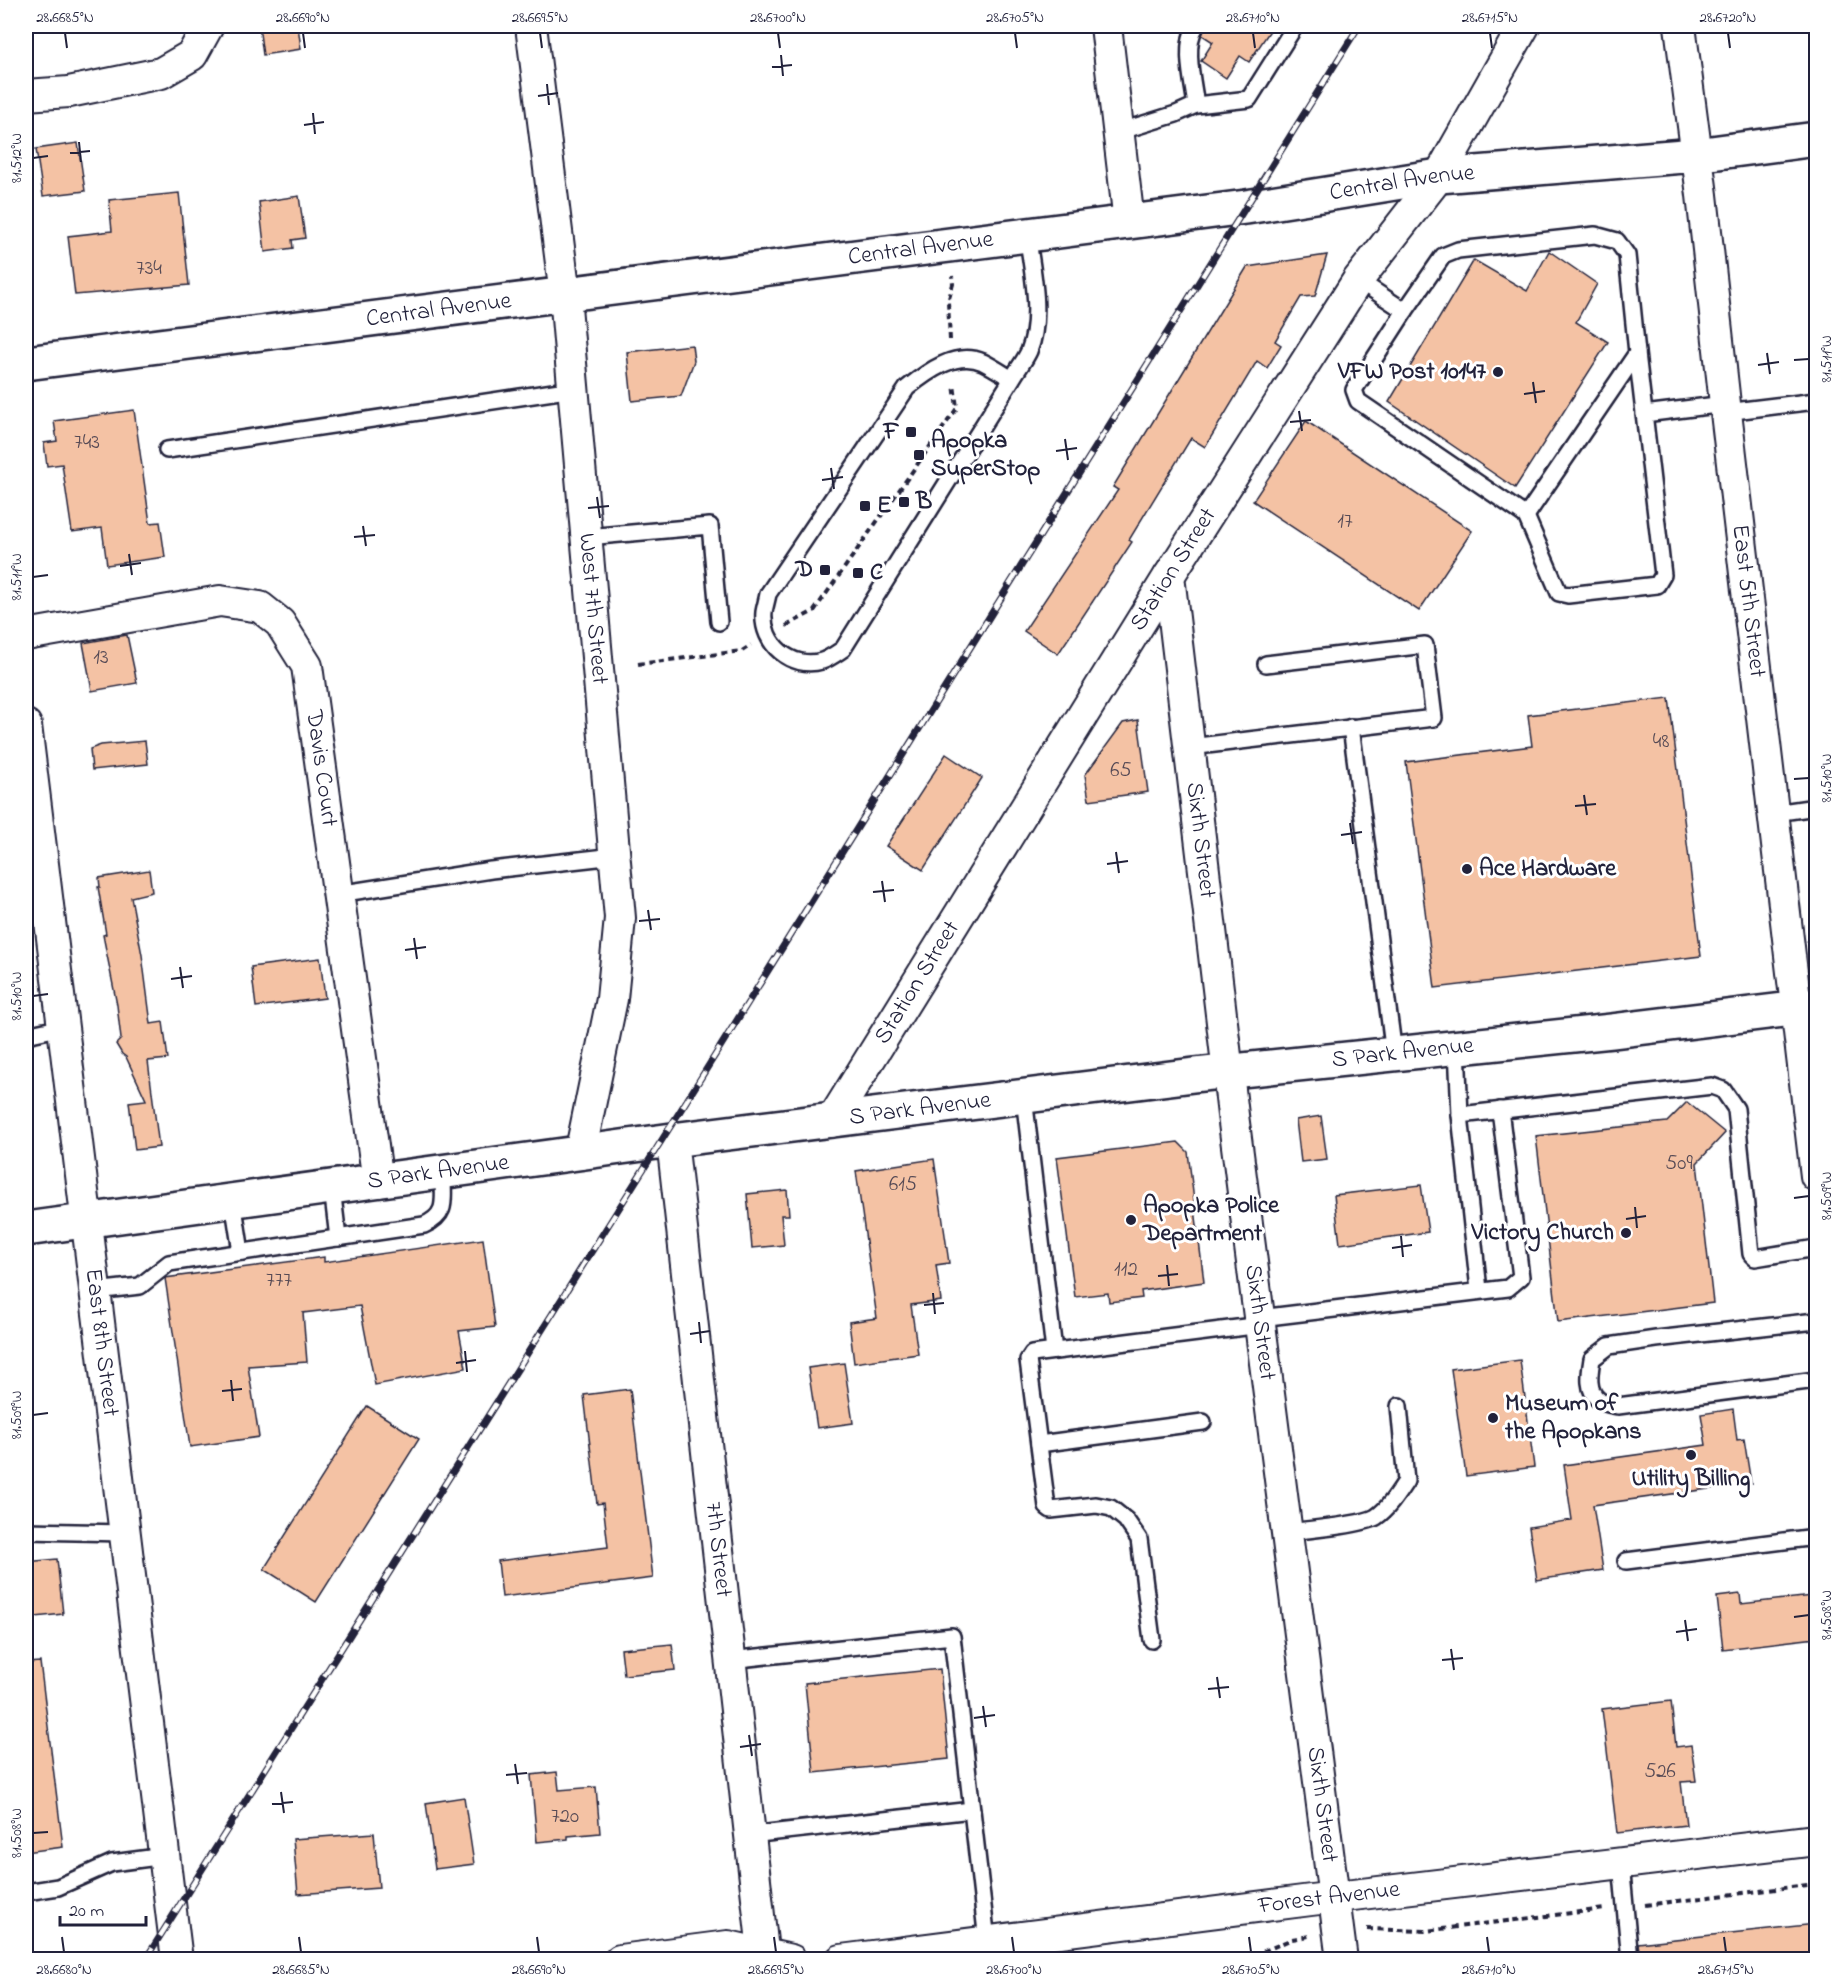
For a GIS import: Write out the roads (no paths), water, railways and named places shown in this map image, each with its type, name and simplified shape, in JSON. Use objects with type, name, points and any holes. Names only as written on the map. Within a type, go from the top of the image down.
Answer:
[{"type":"main road","name":"Central Avenue","points":[[26,363],[1246,207],[1439,176],[1696,155],[1816,139]]},
{"type":"main road","name":"S Park Avenue","points":[[26,1229],[672,1140],[1228,1071],[1457,1048],[1807,1007]]},
{"type":"street","points":[[26,96],[69,92],[161,73],[192,55],[208,26]]},
{"type":"street","name":"West 7th Street","points":[[531,26],[565,295],[620,918],[612,999],[580,1154]]},
{"type":"street","points":[[1106,26],[1129,222]]},
{"type":"street","name":"Station Street","points":[[831,1122],[1168,576],[1358,280],[1439,176],[1524,26]]},
{"type":"street","name":"East 5th Street","points":[[1680,26],[1775,813],[1807,1007],[1816,1176]]},
{"type":"street","name":"Sixth Street","points":[[1168,576],[1228,1071],[1340,1946]]},
{"type":"street","name":"Davis Court","points":[[26,635],[220,601],[260,607],[280,623],[307,666],[378,1182]]},
{"type":"street","name":"East 8th Street","points":[[26,725],[32,837],[63,1027],[177,1959]]},
{"type":"street","name":"7th Street","points":[[672,1140],[750,1835],[773,1957]]},
{"type":"street","name":"Forest Avenue","points":[[841,1959],[987,1941],[1020,1948],[1334,1897],[1816,1840]]},
{"type":"street","points":[[620,1959],[728,1946],[773,1957]]},
{"type":"lane","points":[[1196,26],[1193,30],[1189,61],[1196,105]]},
{"type":"lane","points":[[1118,132],[1176,114],[1196,105],[1249,99],[1295,26]]},
{"type":"lane","points":[[1012,379],[982,361],[969,359],[952,361],[930,369],[908,388],[768,594],[764,614],[768,636],[783,656],[801,663],[823,661],[843,650],[1012,379],[1029,350],[1035,321],[1035,291],[1027,234]]},
{"type":"lane","points":[[1595,235],[1617,241],[1628,255],[1637,353],[1664,575],[1657,585],[1568,595],[1559,593],[1527,516],[1358,401],[1354,390],[1443,256],[1458,250],[1595,235]]},
{"type":"lane","points":[[1358,280],[1405,311]]},
{"type":"lane","points":[[1527,516],[1637,353]]},
{"type":"lane","points":[[167,450],[573,389]]},
{"type":"lane","points":[[1644,414],[1816,401]]},
{"type":"lane","points":[[587,537],[710,526],[719,622]]},
{"type":"lane","points":[[1190,747],[1434,718],[1425,645],[1266,664]]},
{"type":"lane","points":[[1351,727],[1394,1054]]},
{"type":"lane","points":[[1775,813],[1816,807]]},
{"type":"lane","points":[[338,894],[491,870],[615,856]]},
{"type":"lane","points":[[26,1035],[63,1027]]},
{"type":"lane","points":[[1457,1048],[1460,1114],[1479,1290]]},
{"type":"lane","points":[[1460,1114],[1712,1086],[1723,1090],[1736,1109],[1750,1254],[1755,1258],[1816,1248]]},
{"type":"lane","points":[[1024,1097],[1054,1351]]},
{"type":"lane","points":[[1152,1640],[1139,1539],[1126,1520],[1111,1508],[1096,1505],[1051,1510],[1047,1508],[1028,1360],[1032,1354],[1479,1290],[1508,1288],[1521,1277],[1500,1110]]},
{"type":"lane","points":[[96,1291],[140,1286],[170,1263],[424,1225],[436,1220],[443,1209],[443,1173]]},
{"type":"lane","points":[[332,1188],[338,1238]]},
{"type":"lane","points":[[233,1201],[241,1252]]},
{"type":"lane","points":[[1816,1321],[1609,1346],[1592,1359],[1589,1376],[1592,1391],[1600,1401],[1618,1406],[1816,1380]]},
{"type":"lane","points":[[1287,1532],[1340,1526],[1375,1518],[1393,1500],[1406,1480],[1399,1406]]},
{"type":"lane","points":[[1039,1443],[1203,1422]]},
{"type":"lane","points":[[26,1531],[125,1533]]},
{"type":"lane","points":[[1626,1561],[1816,1537]]},
{"type":"lane","points":[[730,1660],[952,1636],[987,1941]]},
{"type":"lane","points":[[750,1835],[972,1809]]},
{"type":"lane","points":[[26,1892],[58,1887],[112,1863],[165,1856]]},
{"type":"lane","points":[[1621,1863],[1630,1959]]},
{"type":"railway","points":[[145,1960],[677,1116],[1359,26]]},
{"type":"place","name":"VFW Post 10147","points":[[1498,372]]},
{"type":"place","name":"F","points":[[911,432]]},
{"type":"place","name":"Apopka SuperStop","points":[[919,455]]},
{"type":"place","name":"B","points":[[904,502]]},
{"type":"place","name":"E","points":[[865,506]]},
{"type":"place","name":"D","points":[[825,570]]},
{"type":"place","name":"C","points":[[858,573]]},
{"type":"place","name":"Ace Hardware","points":[[1467,869]]},
{"type":"place","name":"Apopka Police Department","points":[[1131,1220]]},
{"type":"place","name":"Victory Church","points":[[1626,1233]]},
{"type":"place","name":"Museum of the Apopkans","points":[[1493,1418]]},
{"type":"place","name":"Utility Billing","points":[[1691,1455]]}]
